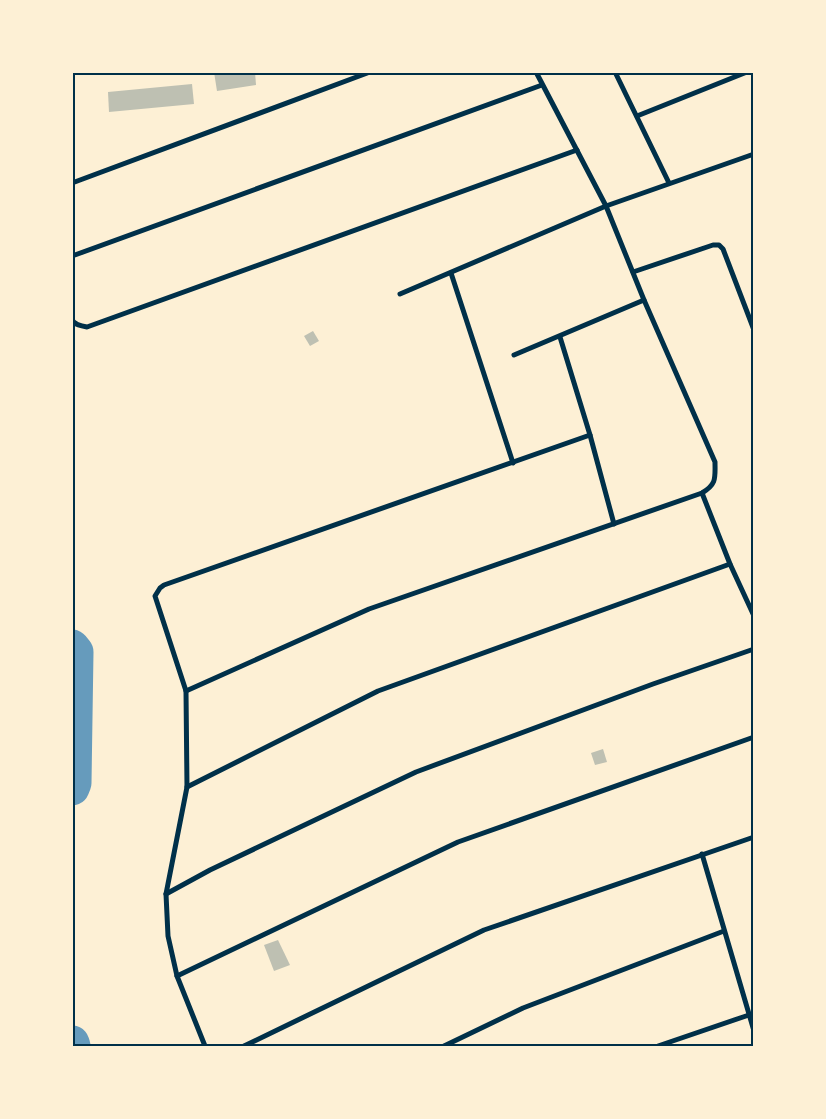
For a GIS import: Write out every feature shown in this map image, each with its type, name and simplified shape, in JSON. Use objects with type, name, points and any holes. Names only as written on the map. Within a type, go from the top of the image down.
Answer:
[{"type":"street","points":[[72,183],[370,72]]},
{"type":"street","points":[[186,691],[369,609],[614,524],[711,487],[716,478],[715,462],[644,300],[606,206],[536,72]]},
{"type":"street","points":[[615,72],[670,183]]},
{"type":"street","points":[[637,116],[747,72]]},
{"type":"street","points":[[72,256],[542,85]]},
{"type":"street","points":[[72,320],[79,326],[87,327],[577,150]]},
{"type":"street","points":[[400,294],[606,206],[754,154]]},
{"type":"street","points":[[633,272],[713,245],[719,245],[723,249],[754,330]]},
{"type":"street","points":[[451,273],[513,463]]},
{"type":"street","points":[[514,355],[644,300]]},
{"type":"street","points":[[560,337],[590,435],[614,524]]},
{"type":"street","points":[[205,1046],[177,976],[168,936],[166,894],[187,787],[186,691],[155,596],[160,588],[590,435]]},
{"type":"street","points":[[702,492],[730,564],[754,616]]},
{"type":"street","points":[[187,787],[378,691],[730,564]]},
{"type":"street","points":[[166,894],[210,870],[416,772],[653,684],[754,649]]},
{"type":"street","points":[[177,976],[458,842],[754,737]]},
{"type":"street","points":[[244,1046],[484,930],[754,837]]},
{"type":"street","points":[[702,854],[754,1031]]},
{"type":"street","points":[[444,1046],[523,1008],[724,931]]},
{"type":"street","points":[[658,1046],[749,1015]]},
{"type":"building","points":[[214,72],[255,72],[256,85],[217,91]]},
{"type":"building","points":[[192,84],[194,104],[109,112],[108,92]]},
{"type":"building","points":[[313,331],[319,341],[310,346],[304,336]]},
{"type":"building","points":[[603,749],[607,762],[595,765],[591,753]]},
{"type":"building","points":[[278,940],[290,965],[274,971],[264,945]]},
{"type":"waterway","points":[[72,647],[76,652],[74,783],[72,788]]}]
